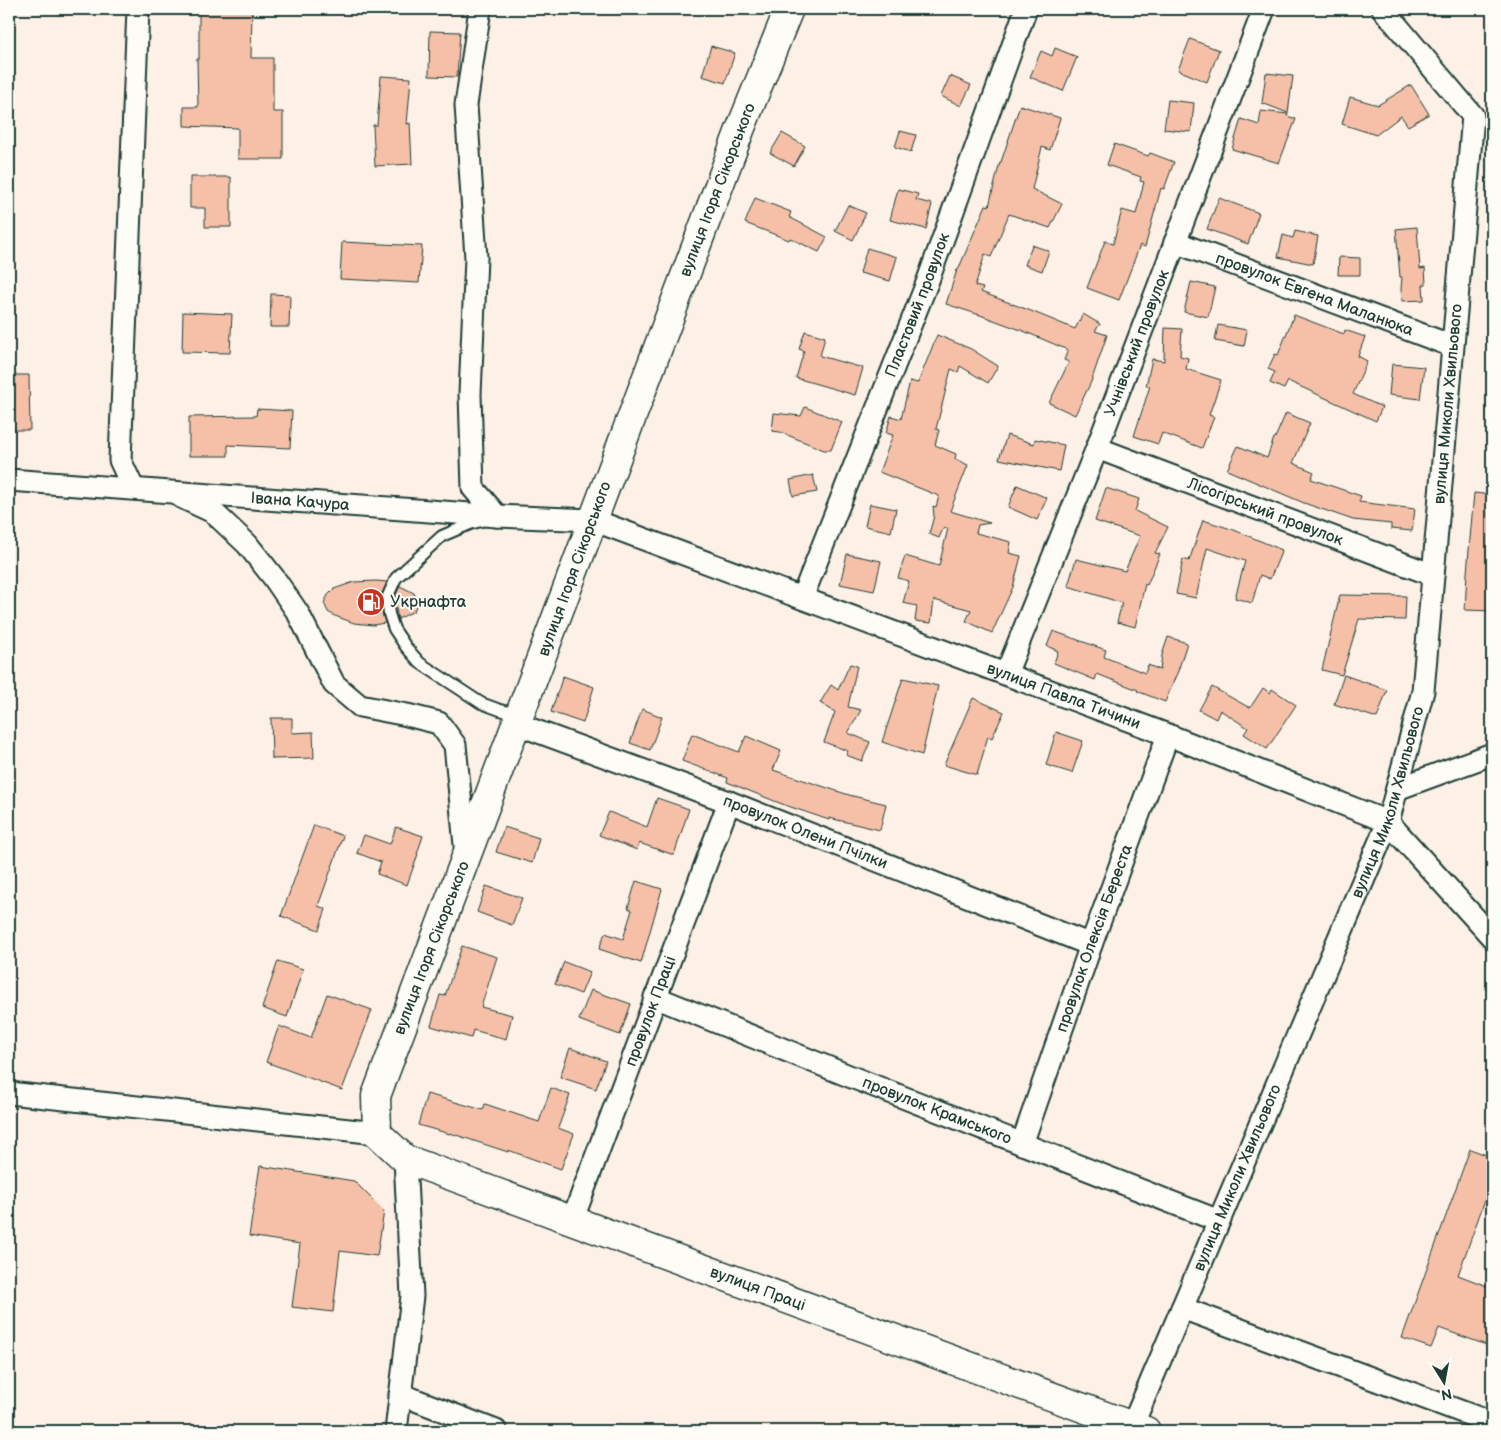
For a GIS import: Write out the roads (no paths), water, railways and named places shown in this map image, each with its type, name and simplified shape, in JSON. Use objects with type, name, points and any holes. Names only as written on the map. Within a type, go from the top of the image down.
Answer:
[{"type":"main road","name":"вулиця Ігоря Сікорського","points":[[377,1133],[376,1096],[740,130],[789,9]]},
{"type":"main road","name":"вулиця Праці","points":[[377,1133],[405,1159],[1136,1430]]},
{"type":"street","points":[[133,488],[120,460],[138,9]]},
{"type":"street","points":[[480,9],[466,105],[476,258],[470,394],[473,488],[497,516]]},
{"type":"street","name":"Пластовий провулок","points":[[802,598],[927,283],[1026,9]]},
{"type":"street","name":"Учнівський провулок","points":[[1006,674],[1097,448],[1264,9]]},
{"type":"street","name":"вулиця Миколи Хвильового","points":[[1136,1430],[1182,1308],[1388,822],[1423,691],[1472,123],[1383,9]]},
{"type":"street","name":"провулок Евгена Маланюка","points":[[1175,242],[1452,346]]},
{"type":"street","name":"Лісогірський провулок","points":[[1097,448],[1433,576]]},
{"type":"street","name":"Івана Качура","points":[[9,480],[497,516],[593,520]]},
{"type":"street","points":[[168,491],[213,512],[247,544],[274,578],[298,613],[334,684],[360,706],[439,724],[455,745],[466,857]]},
{"type":"street","name":"вулиця Павла Тичини","points":[[593,520],[1168,735],[1388,822],[1492,937]]},
{"type":"street","name":"провулок Олени Пчілки","points":[[519,719],[1091,945]]},
{"type":"street","name":"провулок Олексія Береста","points":[[1022,1144],[1091,945],[1168,735]]},
{"type":"street","points":[[1397,789],[1492,754]]},
{"type":"street","name":"провулок Праці","points":[[572,1221],[729,802]]},
{"type":"street","name":"провулок Крамського","points":[[655,997],[849,1076],[1219,1221]]},
{"type":"street","points":[[9,1094],[377,1133]]},
{"type":"street","points":[[396,1431],[412,1296],[405,1159]]},
{"type":"street","points":[[1182,1308],[1492,1423]]},
{"type":"street","points":[[400,1394],[496,1431]]},
{"type":"lane","points":[[497,516],[470,524],[442,536],[396,578],[387,598],[389,614],[394,629],[420,663],[481,703],[519,719]]},
{"type":"place","name":"Укрнафта","points":[[371,602]]}]
